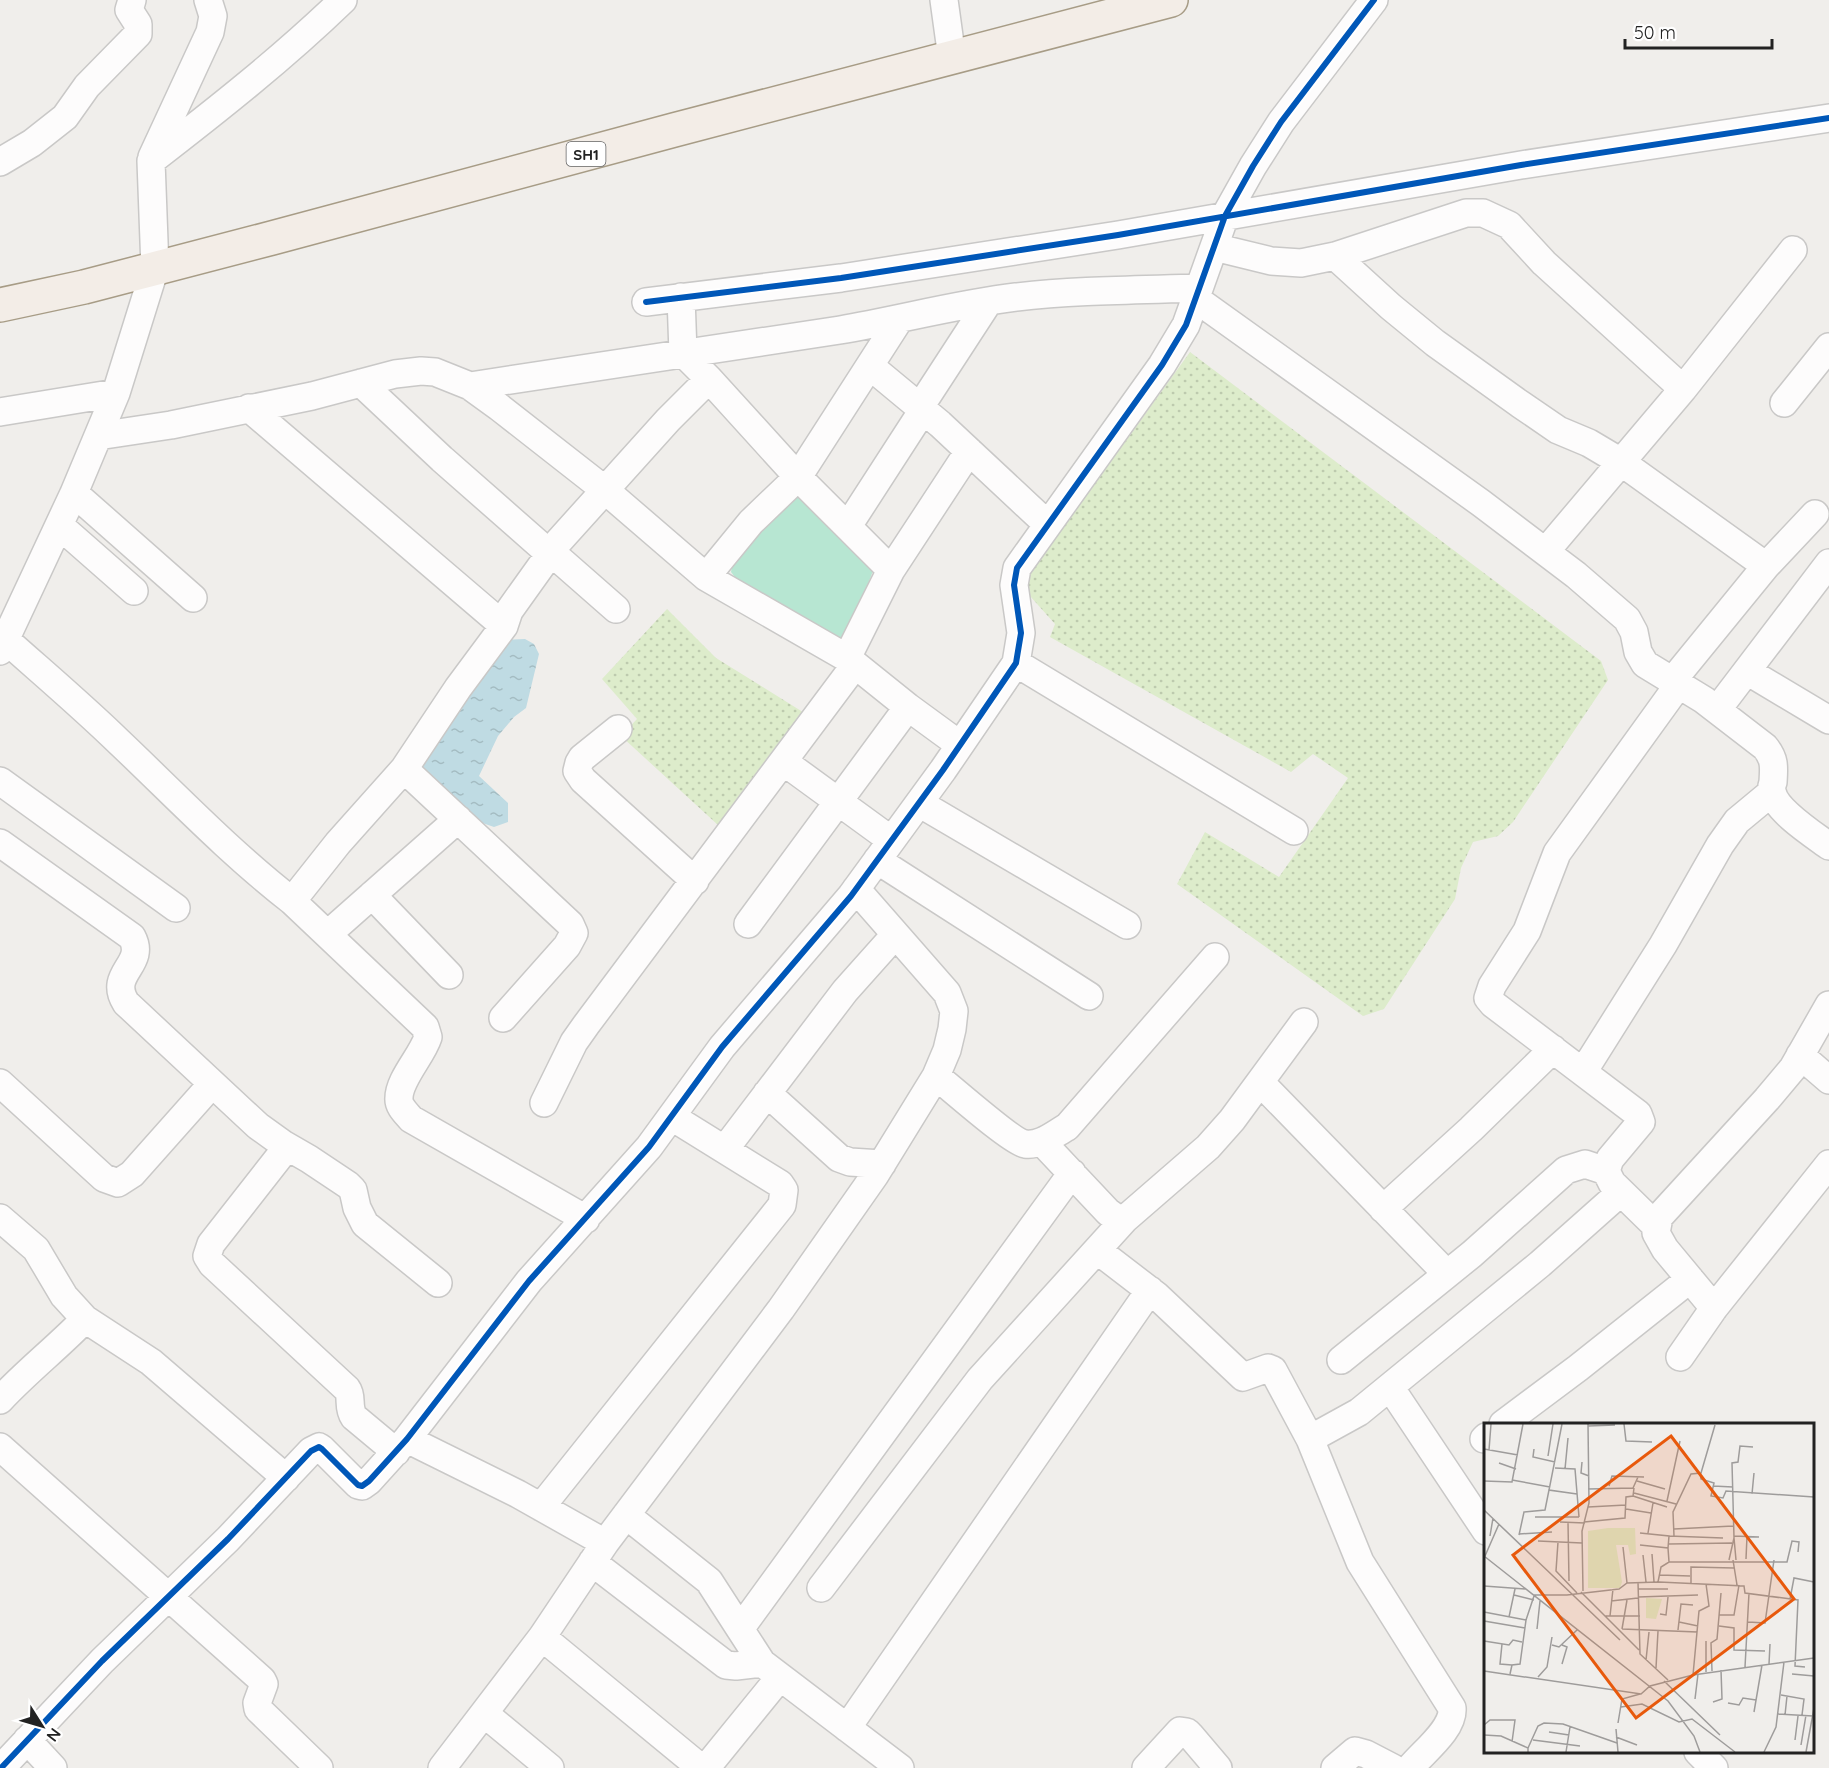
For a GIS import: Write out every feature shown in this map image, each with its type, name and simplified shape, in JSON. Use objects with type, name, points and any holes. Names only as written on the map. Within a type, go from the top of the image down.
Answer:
[{"type":"main road","name":"SH1","points":[[0,305],[84,287],[395,206],[707,121],[1171,0]]},
{"type":"street","points":[[0,162],[32,143],[65,117],[87,86],[138,34],[138,24],[129,10],[132,0]]},
{"type":"street","points":[[151,161],[209,116],[343,0]]},
{"type":"street","points":[[944,0],[952,58]]},
{"type":"street","points":[[1,1768],[167,1597],[228,1539],[311,1451],[319,1447],[358,1485],[362,1486],[401,1446],[529,1281],[559,1245],[586,1219],[672,1117],[722,1047],[856,889],[1016,663],[1021,633],[1014,585],[1017,568],[1162,365],[1186,325],[1225,216],[1252,166],[1281,122],[1374,0]]},
{"type":"street","points":[[216,5],[210,32],[151,161],[155,268],[116,393],[60,526],[3,646],[112,735],[216,835],[328,934],[424,1027],[428,1037],[425,1048],[402,1084],[398,1099],[402,1109],[411,1119],[586,1219]]},
{"type":"street","points":[[646,303],[841,278],[1118,235],[1521,165],[1829,118]]},
{"type":"street","points":[[1214,247],[1271,261],[1301,263],[1335,256],[1466,213],[1483,213],[1509,225],[1544,263],[1683,389]]},
{"type":"street","points":[[1546,551],[1683,389],[1793,250]]},
{"type":"street","points":[[1335,256],[1435,343],[1510,398],[1558,430],[1589,443],[1621,462],[1766,566]]},
{"type":"street","points":[[470,386],[899,320],[988,301],[1055,294],[1197,293],[1546,551],[1627,619],[1634,632],[1638,652],[1645,664],[1717,710],[1766,747],[1772,755],[1774,764],[1772,792],[1790,817],[1829,846]]},
{"type":"street","points":[[681,297],[683,353],[798,477],[891,570]]},
{"type":"street","points":[[848,526],[988,301]]},
{"type":"street","points":[[706,577],[752,522],[798,477],[899,320]]},
{"type":"street","points":[[1784,403],[1829,347]]},
{"type":"street","points":[[870,366],[922,409],[1047,524]]},
{"type":"street","points":[[98,436],[171,425],[312,396],[395,374],[435,372],[470,386],[605,490],[706,577],[851,661],[960,745]]},
{"type":"street","points":[[292,901],[338,843],[404,769],[458,688],[504,626],[509,611],[551,553],[668,420],[709,379]]},
{"type":"street","points":[[361,383],[442,459],[616,609]]},
{"type":"street","points":[[0,412],[116,393]]},
{"type":"street","points":[[249,408],[504,626]]},
{"type":"street","points":[[544,1103],[574,1042],[586,1024],[784,762],[851,661],[891,570],[969,451]]},
{"type":"street","points":[[74,493],[193,598]]},
{"type":"street","points":[[1310,1439],[1359,1412],[1540,1264],[1613,1181],[1610,1160],[1641,1122],[1638,1114],[1493,1004],[1488,998],[1491,986],[1527,931],[1557,853],[1676,682],[1766,566],[1815,514]]},
{"type":"street","points":[[60,526],[134,591]]},
{"type":"street","points":[[1717,710],[1829,563]]},
{"type":"street","points":[[1016,663],[1294,831]]},
{"type":"street","points":[[1747,671],[1829,720]]},
{"type":"street","points":[[748,924],[908,707]]},
{"type":"street","points":[[618,729],[582,758],[577,771],[583,780],[695,880]]},
{"type":"street","points":[[784,762],[839,802],[884,850],[1089,996]]},
{"type":"street","points":[[404,769],[570,924],[574,933],[567,946],[503,1018]]},
{"type":"street","points":[[0,781],[176,908]]},
{"type":"street","points":[[1583,1072],[1663,945],[1720,845],[1737,821],[1772,792]]},
{"type":"street","points":[[919,803],[1127,925]]},
{"type":"street","points":[[328,934],[458,819]]},
{"type":"street","points":[[0,843],[132,937],[136,946],[136,954],[119,988],[126,1003],[258,1126],[348,1185],[353,1190],[357,1208],[365,1224],[438,1283]]},
{"type":"street","points":[[442,1768],[542,1637],[599,1552],[781,1309],[882,1164],[936,1076],[947,1050],[952,1029],[954,1011],[947,993],[856,889]]},
{"type":"street","points":[[372,895],[449,975]]},
{"type":"street","points":[[725,1149],[845,991],[896,935]]},
{"type":"street","points":[[936,1076],[1023,1144],[1042,1142],[1067,1126],[1215,957]]},
{"type":"street","points":[[1714,1308],[1665,1249],[1656,1233],[1659,1217],[1793,1068],[1829,1005]]},
{"type":"street","points":[[821,1588],[980,1379],[1125,1219],[1209,1147],[1304,1022]]},
{"type":"street","points":[[1383,1209],[1471,1129],[1553,1049]]},
{"type":"street","points":[[1800,1055],[1829,1080]]},
{"type":"street","points":[[1260,1082],[1447,1274]]},
{"type":"street","points":[[0,1083],[104,1178],[118,1183],[132,1174],[212,1084]]},
{"type":"street","points":[[768,1093],[839,1158],[850,1162],[882,1164]]},
{"type":"street","points":[[541,1507],[782,1205],[784,1190],[780,1184],[672,1117]]},
{"type":"street","points":[[1042,1142],[1113,1217],[1119,1220],[1125,1219]]},
{"type":"street","points":[[287,1147],[211,1244],[207,1256],[212,1264],[347,1389],[350,1396],[350,1409],[354,1417],[401,1446],[541,1507],[599,1552],[726,1665],[771,1670]]},
{"type":"street","points":[[1341,1360],[1472,1254],[1566,1170],[1586,1164],[1613,1181],[1657,1227]]},
{"type":"street","points":[[1680,1357],[1714,1308],[1829,1164]]},
{"type":"street","points":[[740,1629],[1072,1173]]},
{"type":"street","points":[[0,1218],[36,1249],[64,1296],[85,1319],[151,1362],[286,1478]]},
{"type":"street","points":[[1097,1250],[1150,1290],[1243,1377],[1271,1369],[1310,1439],[1360,1562],[1452,1708],[1453,1715],[1447,1727],[1410,1768]]},
{"type":"street","points":[[1506,1423],[1690,1279]]},
{"type":"street","points":[[848,1728],[1150,1290]]},
{"type":"street","points":[[0,1400],[85,1319]]},
{"type":"street","points":[[1390,1387],[1484,1529]]},
{"type":"street","points":[[0,1447],[262,1680],[264,1684],[257,1703],[258,1709],[319,1768]]},
{"type":"street","points":[[626,1515],[709,1581],[740,1629],[771,1670],[900,1768]]},
{"type":"street","points":[[542,1637],[701,1768]]},
{"type":"street","points":[[706,1768],[771,1670]]},
{"type":"street","points":[[485,1714],[550,1768]]},
{"type":"street","points":[[1146,1768],[1180,1731],[1187,1732],[1218,1768]]},
{"type":"street","points":[[27,1740],[53,1768]]},
{"type":"street","points":[[1335,1768],[1355,1751],[1393,1768]]},
{"type":"street","points":[[1699,1753],[1714,1768]]},
{"type":"green space","points":[[1190,352],[1601,661],[1608,680],[1513,822],[1498,836],[1473,842],[1461,868],[1455,899],[1384,1009],[1363,1016],[1177,884],[1205,832],[1279,877],[1348,778],[1313,754],[1291,772],[1050,637],[1055,624],[1021,586]]},
{"type":"green space","points":[[794,494],[812,502],[873,571],[844,646],[738,581],[731,572],[733,561]]},
{"type":"green space","points":[[667,609],[716,658],[806,714],[718,825],[621,736],[637,719],[602,679]]},
{"type":"water","points":[[525,639],[534,644],[539,654],[526,708],[514,717],[498,736],[479,776],[508,803],[508,822],[494,827],[468,818],[423,776],[422,763],[504,640]]},
{"type":"cycle path","points":[[1,1768],[102,1661],[228,1539],[311,1451],[319,1447],[322,1449],[358,1485],[362,1486],[369,1481],[407,1439],[529,1281],[649,1147],[722,1047],[851,896],[943,770],[1016,663],[1021,633],[1014,585],[1017,568],[1162,365],[1186,325],[1225,216],[1253,166],[1281,122],[1374,0]]},
{"type":"cycle path","points":[[646,302],[841,278],[1118,235],[1521,165],[1829,118]]}]
